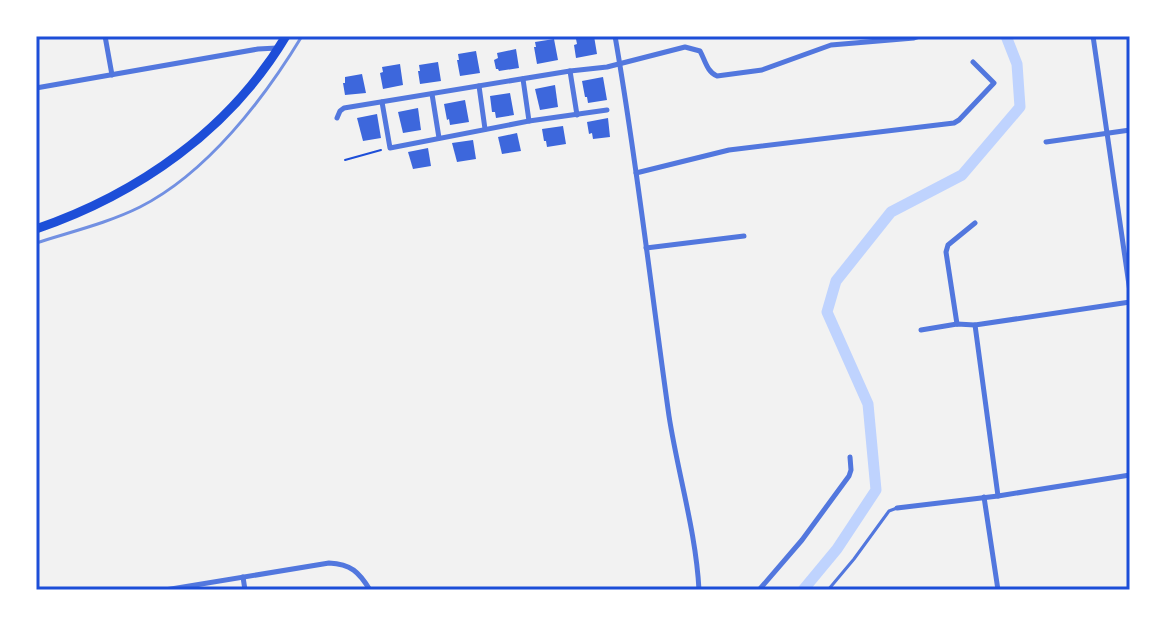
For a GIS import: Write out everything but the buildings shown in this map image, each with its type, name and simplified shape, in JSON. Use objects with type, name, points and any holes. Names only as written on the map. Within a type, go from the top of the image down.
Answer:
[{"type":"main road","points":[[36,229],[118,194],[176,157],[232,106],[259,75],[282,40]]},
{"type":"street","points":[[105,36],[112,75]]},
{"type":"street","points":[[615,36],[674,449],[699,590]]},
{"type":"street","points":[[337,118],[344,108],[619,64],[685,47],[700,51],[712,74],[717,76],[762,70],[831,45],[920,36]]},
{"type":"street","points":[[1093,36],[1130,292]]},
{"type":"street","points":[[36,88],[258,49],[282,40]]},
{"type":"street","points":[[636,173],[729,150],[954,123],[994,83],[973,62]]},
{"type":"street","points":[[570,71],[577,115]]},
{"type":"street","points":[[523,79],[529,121]]},
{"type":"street","points":[[479,86],[485,129]]},
{"type":"street","points":[[432,94],[439,138]]},
{"type":"street","points":[[382,102],[390,148],[529,121],[607,110]]},
{"type":"street","points":[[1046,142],[1130,130]]},
{"type":"street","points":[[957,324],[946,252],[948,245],[975,223]]},
{"type":"street","points":[[645,248],[744,236]]},
{"type":"street","points":[[921,330],[1130,302]]},
{"type":"street","points":[[975,325],[998,496]]},
{"type":"street","points":[[759,590],[802,540],[849,476],[850,457]]},
{"type":"street","points":[[897,508],[1130,475]]},
{"type":"street","points":[[984,497],[998,590]]},
{"type":"street","points":[[165,590],[329,563],[351,567],[370,590]]},
{"type":"street","points":[[243,577],[245,590]]},
{"type":"lane","points":[[828,590],[889,511],[897,508]]},
{"type":"path","points":[[345,160],[390,148]]},
{"type":"waterway","points":[[803,590],[837,549],[876,490],[868,404],[827,312],[836,281],[891,212],[962,175],[1020,107],[1017,64],[1006,36]]},
{"type":"railway","points":[[36,243],[128,213],[188,175],[211,155],[252,109],[302,36]]}]
